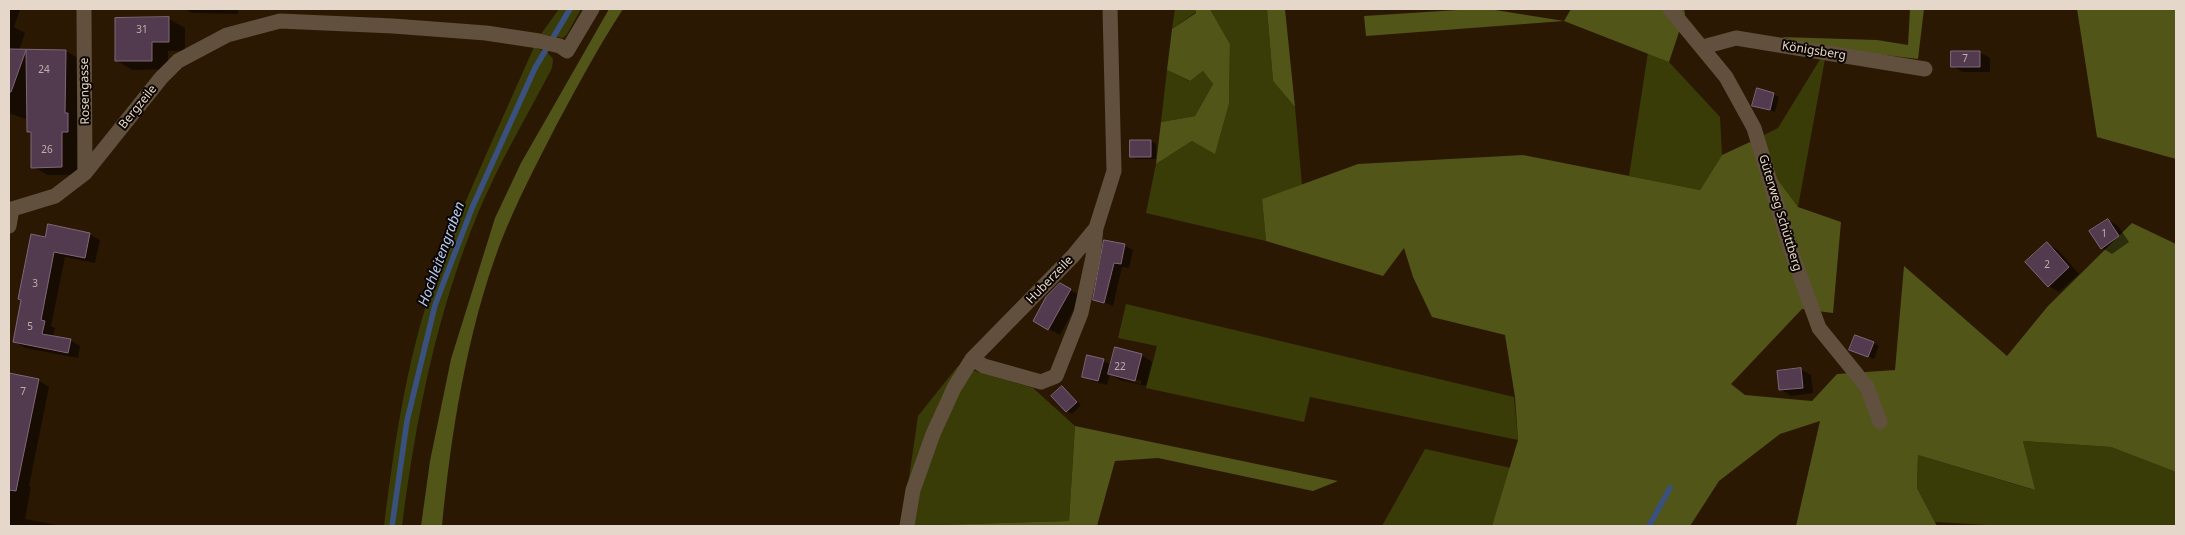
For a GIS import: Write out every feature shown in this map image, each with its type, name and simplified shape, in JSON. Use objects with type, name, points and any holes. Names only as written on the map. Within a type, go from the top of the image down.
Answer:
[{"type":"street","name":"Rosengasse","points":[[84,9],[86,172]]},
{"type":"street","name":"Bergzeile","points":[[10,209],[55,196],[86,172],[161,78],[178,61],[227,35],[280,15],[486,32],[560,46],[567,51],[592,9]]},
{"type":"street","name":"Huberzeile","points":[[906,526],[913,490],[933,434],[954,388],[972,359],[1072,256],[1096,228],[1114,171],[1110,9]]},
{"type":"street","name":"Güterweg Schüttberg","points":[[1670,9],[1726,77],[1754,128],[1790,248],[1819,328],[1867,387],[1880,422]]},
{"type":"street","name":"Königsberg","points":[[1703,47],[1736,38],[1925,69]]},
{"type":"street","points":[[9,226],[10,209]]},
{"type":"street","points":[[972,359],[984,366],[1041,382],[1056,376],[1081,313],[1093,256],[1096,228]]},
{"type":"shaded area","points":[[559,9],[581,9],[563,38],[541,34]]},
{"type":"shaded area","points":[[1175,9],[1196,9],[1196,12],[1172,29]]},
{"type":"shaded area","points":[[1210,9],[1267,9],[1273,81],[1295,107],[1302,185],[1262,199],[1266,241],[1146,213],[1156,164],[1192,141],[1215,153],[1229,104],[1230,44]]},
{"type":"shaded area","points":[[534,47],[548,53],[553,59],[552,68],[495,176],[463,251],[439,328],[421,406],[402,526],[384,526],[404,395],[428,298],[485,156]]},
{"type":"shaded area","points":[[1827,48],[1798,207],[1750,142],[1778,128]]},
{"type":"shaded area","points":[[1648,52],[1669,62],[1720,117],[1722,155],[1700,190],[1629,176]]},
{"type":"shaded area","points":[[1167,70],[1189,81],[1203,71],[1213,84],[1195,116],[1161,122]]},
{"type":"shaded area","points":[[1126,304],[1514,397],[1518,440],[1310,397],[1304,422],[1146,388],[1157,346],[1118,338]]},
{"type":"shaded area","points":[[958,366],[1033,388],[1075,426],[1069,521],[902,526],[918,416]]},
{"type":"shaded area","points":[[2023,441],[2111,447],[2176,472],[2176,526],[2005,526],[1935,522],[1917,488],[1918,455],[2034,490]]},
{"type":"shaded area","points":[[1425,449],[1511,468],[1492,526],[1382,526]]},
{"type":"green space","points":[[609,9],[623,9],[597,51],[557,124],[534,168],[500,244],[478,312],[462,383],[450,455],[442,526],[421,526],[430,461],[451,359],[495,218],[521,163]]},
{"type":"green space","points":[[1196,9],[1210,9],[1230,44],[1229,104],[1215,154],[1192,141],[1156,164],[1161,122],[1195,116],[1213,84],[1203,71],[1190,81],[1167,70],[1172,29],[1196,13]]},
{"type":"green space","points":[[1267,9],[1285,9],[1295,107],[1273,81]]},
{"type":"green space","points":[[1489,9],[1564,21],[1366,36],[1364,16]]},
{"type":"green space","points":[[1571,9],[1684,9],[1685,14],[1669,62],[1564,21]]},
{"type":"green space","points":[[1910,9],[1924,9],[1918,59],[1827,48],[1781,37],[1877,40],[1908,45]]},
{"type":"green space","points":[[2077,9],[2176,9],[2176,159],[2097,137]]},
{"type":"green space","points":[[1750,142],[1798,207],[1841,222],[1833,313],[1802,309],[1731,384],[1745,395],[1812,401],[1837,374],[1895,370],[1904,266],[2007,356],[2048,306],[2132,223],[2176,244],[2176,472],[2111,447],[2023,441],[2035,490],[1918,455],[1917,488],[1937,526],[1796,526],[1820,421],[1780,434],[1719,481],[1690,526],[1492,526],[1518,440],[1515,397],[1505,335],[1432,317],[1413,277],[1404,248],[1383,276],[1266,241],[1262,199],[1358,164],[1523,155],[1700,190],[1722,155]]},
{"type":"green space","points":[[1075,426],[1338,481],[1313,491],[1158,458],[1115,461],[1097,526],[902,526],[1069,521]]},
{"type":"building","points":[[169,17],[169,42],[152,42],[152,61],[115,61],[115,18]]},
{"type":"building","points":[[9,49],[66,50],[65,113],[68,113],[68,132],[62,132],[62,167],[31,168],[31,132],[27,132],[26,50],[11,92],[9,92]]},
{"type":"building","points":[[1951,51],[1980,51],[1980,67],[1951,67]]},
{"type":"building","points":[[1757,88],[1774,93],[1770,110],[1752,106]]},
{"type":"building","points":[[1130,140],[1151,140],[1151,157],[1130,157]]},
{"type":"building","points":[[2108,219],[2119,236],[2101,249],[2089,231]]},
{"type":"building","points":[[48,224],[90,233],[85,258],[54,252],[41,320],[45,321],[42,334],[71,339],[68,353],[13,342],[21,300],[18,299],[31,234],[45,237]]},
{"type":"building","points":[[1104,240],[1125,244],[1121,264],[1114,263],[1104,303],[1093,300]]},
{"type":"building","points":[[2047,242],[2069,267],[2048,287],[2025,262]]},
{"type":"building","points":[[1060,283],[1071,289],[1048,330],[1033,321],[1046,297]]},
{"type":"building","points":[[1855,335],[1874,342],[1868,357],[1849,350]]},
{"type":"building","points":[[1115,347],[1142,354],[1135,381],[1108,374]]},
{"type":"building","points":[[1087,355],[1104,359],[1098,381],[1082,377]]},
{"type":"building","points":[[1801,368],[1803,388],[1779,390],[1777,371]]},
{"type":"building","points":[[9,373],[39,379],[16,491],[9,490]]},
{"type":"building","points":[[1062,386],[1077,402],[1066,412],[1051,396]]},
{"type":"waterway","name":"Hochleitengraben","points":[[392,526],[407,421],[435,305],[472,208],[535,68],[570,9]]},
{"type":"waterway","points":[[1649,526],[1670,488]]}]
